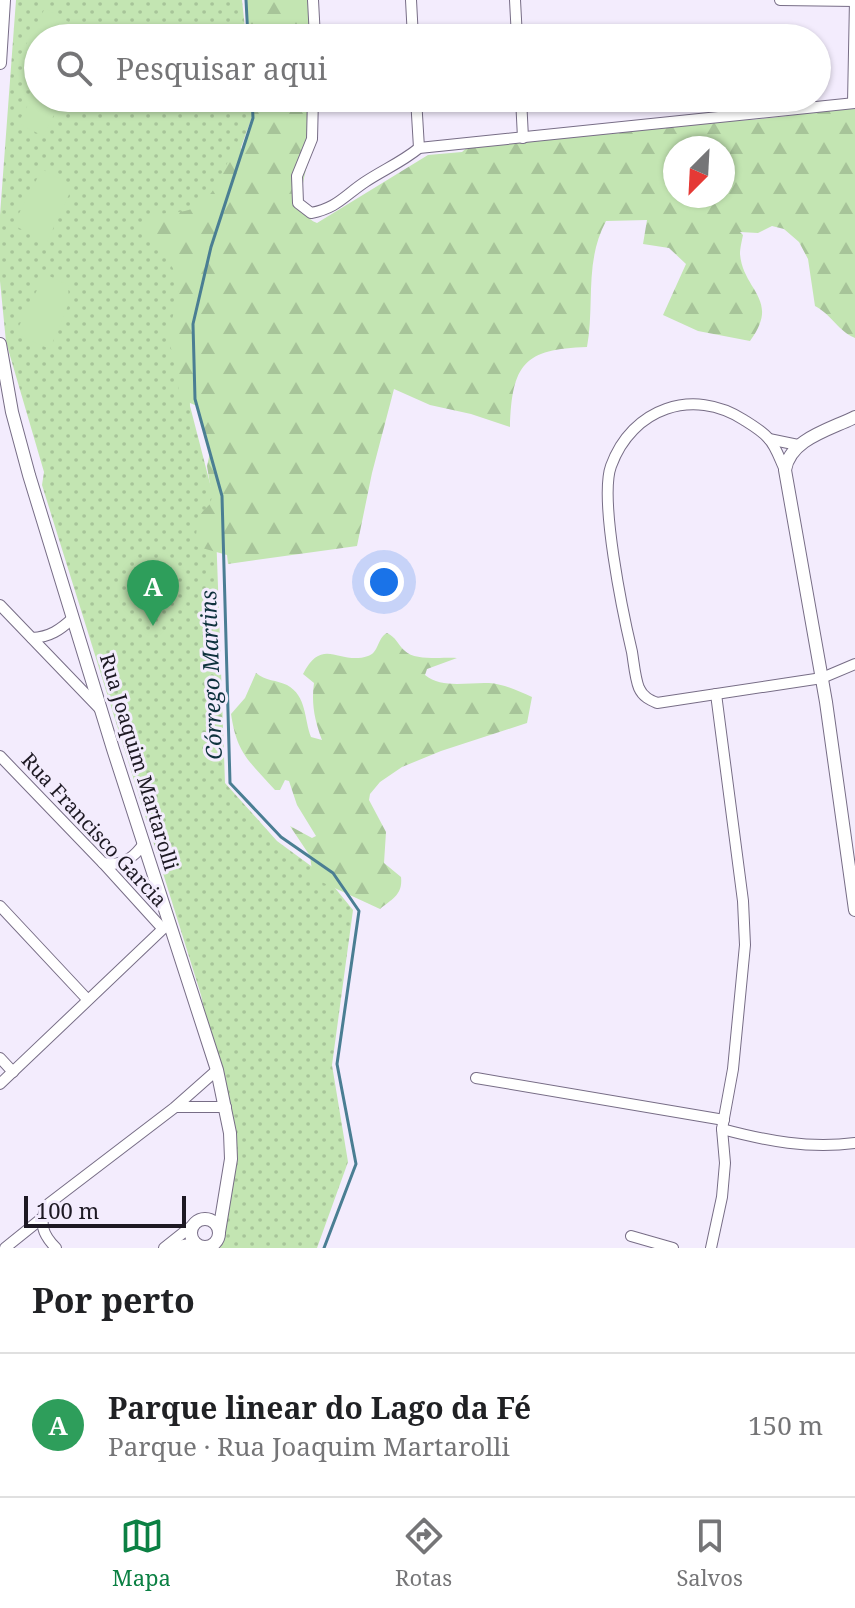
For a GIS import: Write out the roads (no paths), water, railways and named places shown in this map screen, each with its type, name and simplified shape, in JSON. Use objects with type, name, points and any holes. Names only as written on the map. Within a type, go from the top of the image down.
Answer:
[{"type":"street","points":[[0,63],[4,0]]},
{"type":"street","points":[[313,0],[314,24]]},
{"type":"street","points":[[411,0],[412,24]]},
{"type":"street","points":[[515,0],[516,24]]},
{"type":"street","points":[[780,0],[855,1],[854,103],[831,105]]},
{"type":"street","points":[[313,112],[312,139],[297,176],[298,203],[311,213],[329,209],[419,148],[769,112]]},
{"type":"street","points":[[417,112],[419,148]]},
{"type":"street","points":[[522,112],[523,138]]},
{"type":"street","name":"Rua Joaquim Martarolli","points":[[0,344],[16,425],[144,843],[165,926],[217,1070],[226,1107],[231,1159],[219,1232]]},
{"type":"street","points":[[794,449],[769,439],[722,408],[688,404],[653,412],[633,430],[610,467],[607,492],[616,564],[639,688],[647,698],[657,703],[822,678],[855,664]]},
{"type":"street","points":[[785,470],[794,449],[855,417]]},
{"type":"street","points":[[769,439],[785,470],[822,678],[855,910]]},
{"type":"street","points":[[0,605],[102,710]]},
{"type":"street","points":[[32,638],[46,637],[61,630],[73,618]]},
{"type":"street","points":[[711,1248],[722,1197],[725,1163],[723,1124],[737,1042],[745,945],[743,901],[716,694]]},
{"type":"street","name":"Rua Francisco Garcia","points":[[2,761],[165,926]]},
{"type":"street","points":[[103,863],[120,863],[138,852],[144,843]]},
{"type":"street","points":[[0,906],[87,999]]},
{"type":"street","points":[[0,1084],[165,926]]},
{"type":"street","points":[[0,1058],[13,1072]]},
{"type":"street","points":[[5,1248],[41,1219],[47,1205],[174,1108],[217,1070]]},
{"type":"street","points":[[476,1078],[723,1124],[765,1141],[812,1146],[855,1143]]},
{"type":"street","points":[[174,1108],[226,1107]]},
{"type":"street","points":[[166,1248],[193,1225],[206,1219],[227,1192]]},
{"type":"street","points":[[41,1219],[45,1237],[56,1248]]},
{"type":"street","points":[[166,1248],[195,1243],[208,1248],[216,1241],[219,1232],[215,1223],[206,1219]]},
{"type":"street","points":[[193,1225],[190,1234],[195,1243]]},
{"type":"street","points":[[631,1236],[673,1248]]},
{"type":"waterway","name":"Córrego Martins","points":[[246,0],[247,24]]},
{"type":"waterway","name":"Córrego Martins","points":[[253,112],[211,247],[193,324],[195,399],[222,496],[230,783],[281,837],[333,873],[359,911],[337,1064],[356,1164],[324,1248]]},
{"type":"place","name":"Parque linear do Lago da Fé","points":[[153,626]]}]
